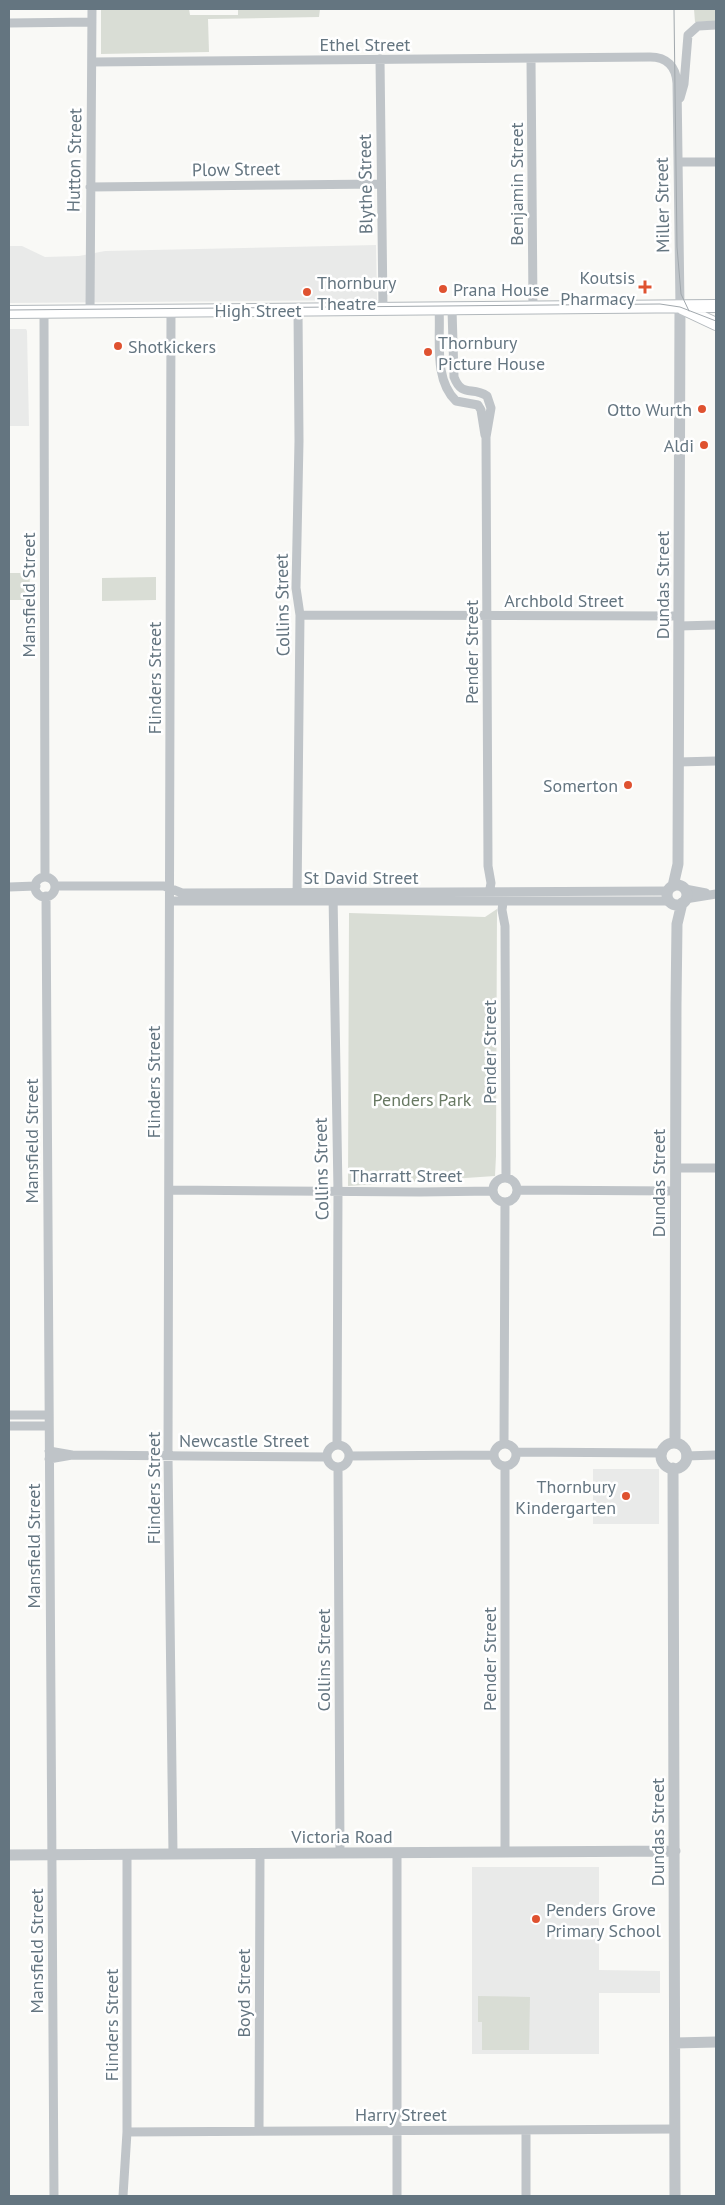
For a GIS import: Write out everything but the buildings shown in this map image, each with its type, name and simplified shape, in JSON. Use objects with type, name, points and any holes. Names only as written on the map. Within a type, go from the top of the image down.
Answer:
[{"type":"main road","points":[[680,306],[716,324]]},
{"type":"main road","name":"High Street","points":[[9,312],[716,306]]},
{"type":"street","name":"Hutton Street","points":[[90,311],[92,9]]},
{"type":"street","points":[[9,23],[92,22]]},
{"type":"street","name":"Miller Street","points":[[678,99],[684,84],[686,42],[689,33],[700,26],[716,25]]},
{"type":"street","name":"Ethel Street","points":[[92,62],[639,57],[658,58],[667,61],[673,67]]},
{"type":"street","name":"Ethel Street","points":[[639,57],[661,65],[673,78]]},
{"type":"street","name":"Benjamin Street","points":[[531,59],[533,308]]},
{"type":"street","name":"Blythe Street","points":[[380,60],[383,309]]},
{"type":"street","name":"Miller Street","points":[[673,67],[677,76],[678,99],[680,306]]},
{"type":"street","name":"Miller Street","points":[[673,78],[678,99]]},
{"type":"street","points":[[678,162],[716,162]]},
{"type":"street","name":"Plow Street","points":[[90,187],[381,184]]},
{"type":"street","name":"Dundas Street","points":[[675,1443],[680,306]]},
{"type":"street","name":"Pender Street","points":[[445,309],[441,358],[444,386],[456,401],[478,405],[481,410],[486,437]]},
{"type":"street","name":"Pender Street","points":[[445,309],[454,377],[457,386],[463,390],[479,391],[487,396],[491,408],[486,437],[488,895]]},
{"type":"street","name":"Collins Street","points":[[297,897],[300,615],[296,588],[299,441],[298,310]]},
{"type":"street","name":"Flinders Street","points":[[171,311],[168,1456],[173,1854]]},
{"type":"street","name":"Mansfield Street","points":[[44,312],[45,877]]},
{"type":"street","name":"Archbold Street","points":[[300,615],[487,616],[679,621],[716,625]]},
{"type":"street","points":[[678,762],[716,761]]},
{"type":"street","points":[[45,877],[53,881],[55,886],[53,892],[46,896],[37,892],[36,886],[39,879],[45,877]]},
{"type":"street","points":[[9,887],[36,886]]},
{"type":"street","name":"St David Street","points":[[55,886],[164,886],[180,893],[297,897]]},
{"type":"street","name":"St David Street","points":[[170,900],[488,895],[504,898],[715,894]]},
{"type":"street","name":"Mansfield Street","points":[[46,896],[54,2196]]},
{"type":"street","name":"Collins Street","points":[[333,897],[338,1191],[337,1444]]},
{"type":"street","name":"Pender Street","points":[[504,898],[506,1178]]},
{"type":"street","points":[[676,1168],[716,1168]]},
{"type":"street","points":[[506,1178],[513,1182],[517,1190],[514,1198],[505,1202],[497,1199],[493,1191],[496,1183],[506,1178]]},
{"type":"street","name":"Tharratt Street","points":[[169,1190],[493,1191]]},
{"type":"street","points":[[517,1190],[675,1191]]},
{"type":"street","points":[[504,1444],[505,1202]]},
{"type":"street","points":[[9,1415],[49,1415]]},
{"type":"street","points":[[9,1426],[49,1426]]},
{"type":"street","points":[[675,1443],[684,1449],[686,1456],[684,1463],[673,1468],[664,1463],[662,1453],[668,1444],[675,1443]]},
{"type":"street","points":[[337,1444],[346,1449],[349,1456],[345,1465],[338,1467],[329,1464],[326,1457],[328,1450],[337,1444]]},
{"type":"street","points":[[504,1444],[513,1447],[516,1452],[514,1462],[505,1466],[498,1464],[494,1455],[498,1446],[504,1444]]},
{"type":"street","points":[[516,1452],[662,1453]]},
{"type":"street","name":"Newcastle Street","points":[[49,1455],[326,1457]]},
{"type":"street","points":[[349,1456],[494,1455]]},
{"type":"street","points":[[686,1456],[716,1455]]},
{"type":"street","name":"Pender Street","points":[[505,1466],[505,1852]]},
{"type":"street","name":"Collins Street","points":[[338,1467],[340,1853]]},
{"type":"street","name":"Dundas Street","points":[[673,1468],[675,2196]]},
{"type":"street","name":"Victoria Road","points":[[9,1855],[674,1851]]},
{"type":"street","points":[[397,1853],[397,2196]]},
{"type":"street","name":"Flinders Street","points":[[123,2196],[127,2132],[127,1854]]},
{"type":"street","name":"Boyd Street","points":[[259,2131],[260,1854]]},
{"type":"street","points":[[674,2043],[716,2042]]},
{"type":"street","name":"Harry Street","points":[[127,2132],[675,2129]]},
{"type":"street","points":[[526,2130],[526,2196]]},
{"type":"shaded area","points":[[376,245],[377,300],[9,303],[9,246],[22,246],[45,257],[79,256],[105,251]]},
{"type":"shaded area","points":[[9,329],[26,329],[27,331],[29,426],[9,426]]},
{"type":"shaded area","name":"Thornbury Kindergarten","points":[[593,1469],[659,1469],[659,1524],[593,1524]]},
{"type":"shaded area","name":"Penders Grove Primary School","points":[[472,1867],[599,1867],[599,1970],[660,1971],[660,1993],[599,1993],[599,2054],[472,2054]]},
{"type":"green space","points":[[101,9],[189,9],[190,15],[238,15],[238,9],[320,9],[319,17],[208,19],[209,52],[101,54]]},
{"type":"green space","points":[[694,9],[716,9],[716,21],[695,22]]},
{"type":"green space","points":[[9,573],[30,573],[29,600],[9,600]]},
{"type":"green space","points":[[156,577],[156,600],[102,601],[102,578]]},
{"type":"green space","name":"Penders Park","points":[[497,909],[495,1176],[348,1186],[349,913],[485,917]]},
{"type":"green space","points":[[478,1996],[530,1997],[529,2050],[482,2050],[482,2022],[478,2022]]},
{"type":"tram line","points":[[674,9],[677,247],[681,294],[689,311]]},
{"type":"tram line","points":[[9,310],[660,304],[680,307],[716,321]]},
{"type":"place","name":"Koutsis Pharmacy","points":[[645,287]]},
{"type":"place","name":"Prana House","points":[[443,289]]},
{"type":"place","name":"Thornbury Theatre","points":[[307,292]]},
{"type":"place","name":"Shotkickers","points":[[118,346]]},
{"type":"place","name":"Thornbury Picture House","points":[[428,352]]},
{"type":"place","name":"Otto Wurth","points":[[702,409]]},
{"type":"place","name":"Aldi","points":[[704,445]]},
{"type":"place","name":"Somerton","points":[[628,785]]},
{"type":"place","name":"Thornbury Kindergarten","points":[[626,1496]]},
{"type":"place","name":"Penders Grove Primary School","points":[[536,1919]]}]
